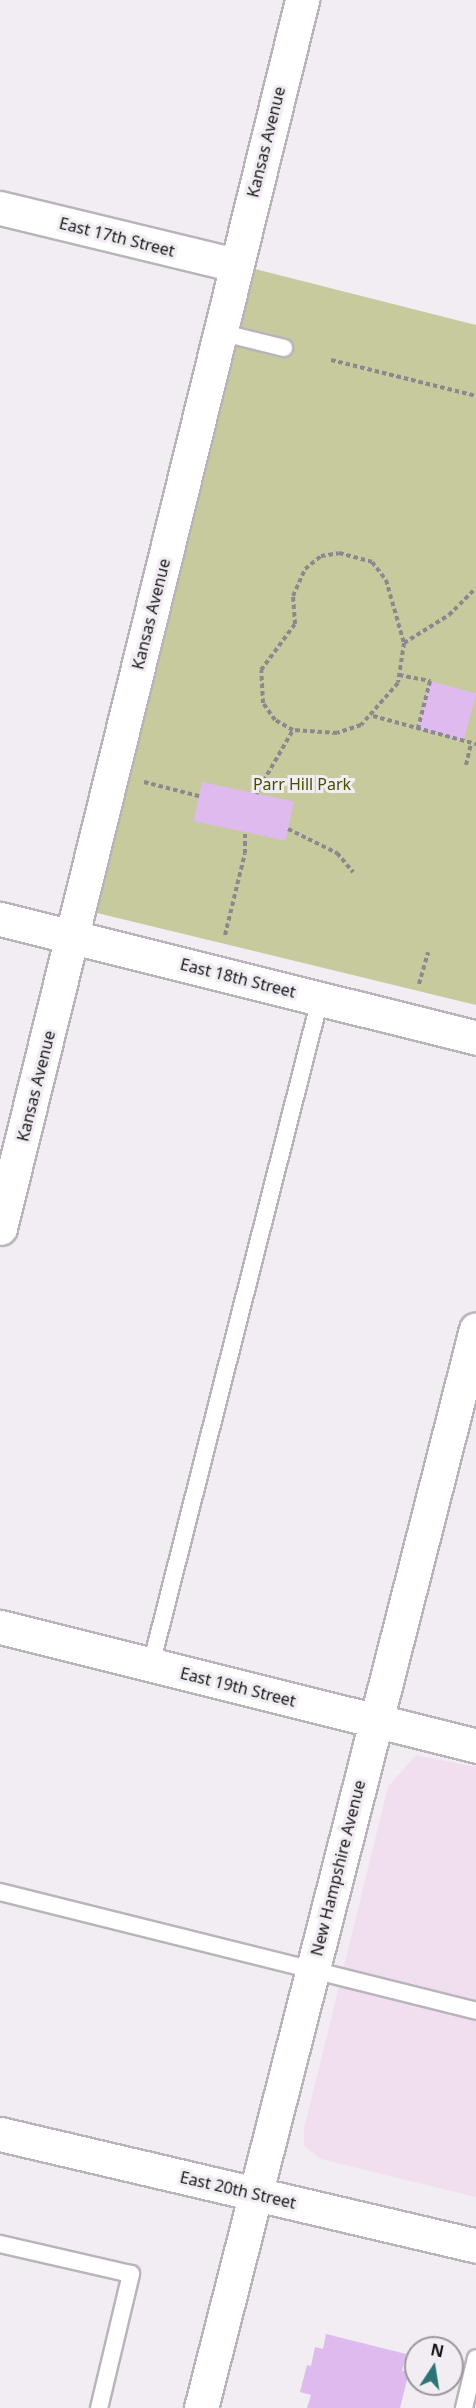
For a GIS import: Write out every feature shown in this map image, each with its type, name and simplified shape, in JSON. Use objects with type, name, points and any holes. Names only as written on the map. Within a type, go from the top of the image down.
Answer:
[{"type":"street","name":"Kansas Avenue","points":[[0,1228],[302,0]]},
{"type":"street","name":"East 17th Street","points":[[0,209],[235,265]]},
{"type":"street","name":"East 18th Street","points":[[0,919],[476,1038]]},
{"type":"street","name":"New Hampshire Avenue","points":[[201,2408],[476,1329]]},
{"type":"street","name":"East 19th Street","points":[[0,1627],[476,1746]]},
{"type":"street","name":"East 20th Street","points":[[0,2134],[476,2246]]},
{"type":"lane","points":[[219,332],[284,348]]},
{"type":"lane","points":[[151,1665],[320,999]]},
{"type":"lane","points":[[0,1892],[476,2012]]},
{"type":"lane","points":[[0,2244],[131,2274],[99,2408]]},
{"type":"lane","points":[[464,2408],[476,2358]]},
{"type":"path","points":[[331,360],[476,396]]},
{"type":"path","points":[[339,553],[372,562],[391,591],[404,643],[399,675],[372,716],[362,725],[338,733],[294,730],[275,720],[263,703],[261,670],[295,624],[293,596],[304,569],[321,556],[339,553]]},
{"type":"path","points":[[404,643],[449,615],[476,588]]},
{"type":"path","points":[[399,675],[430,681],[418,728]]},
{"type":"path","points":[[372,716],[473,743],[466,765]]},
{"type":"path","points":[[256,794],[294,730]]},
{"type":"path","points":[[136,780],[199,796]]},
{"type":"path","points":[[288,829],[338,853],[352,872]]},
{"type":"path","points":[[225,935],[244,853],[245,832]]},
{"type":"path","points":[[419,984],[428,952]]},
{"type":"shaded area","points":[[416,1755],[476,1767],[476,2197],[321,2159],[304,2146],[304,2129],[388,1787]]},
{"type":"green space","name":"Parr Hill Park","points":[[247,267],[476,325],[476,1005],[93,912]]},
{"type":"building","points":[[430,681],[476,693],[464,741],[417,728]]},
{"type":"building","points":[[202,782],[294,802],[286,841],[194,821]]},
{"type":"building","points":[[326,2334],[404,2354],[402,2371],[404,2371],[404,2392],[400,2408],[307,2408],[311,2395],[300,2392],[307,2365],[311,2366],[315,2347],[323,2349]]}]
